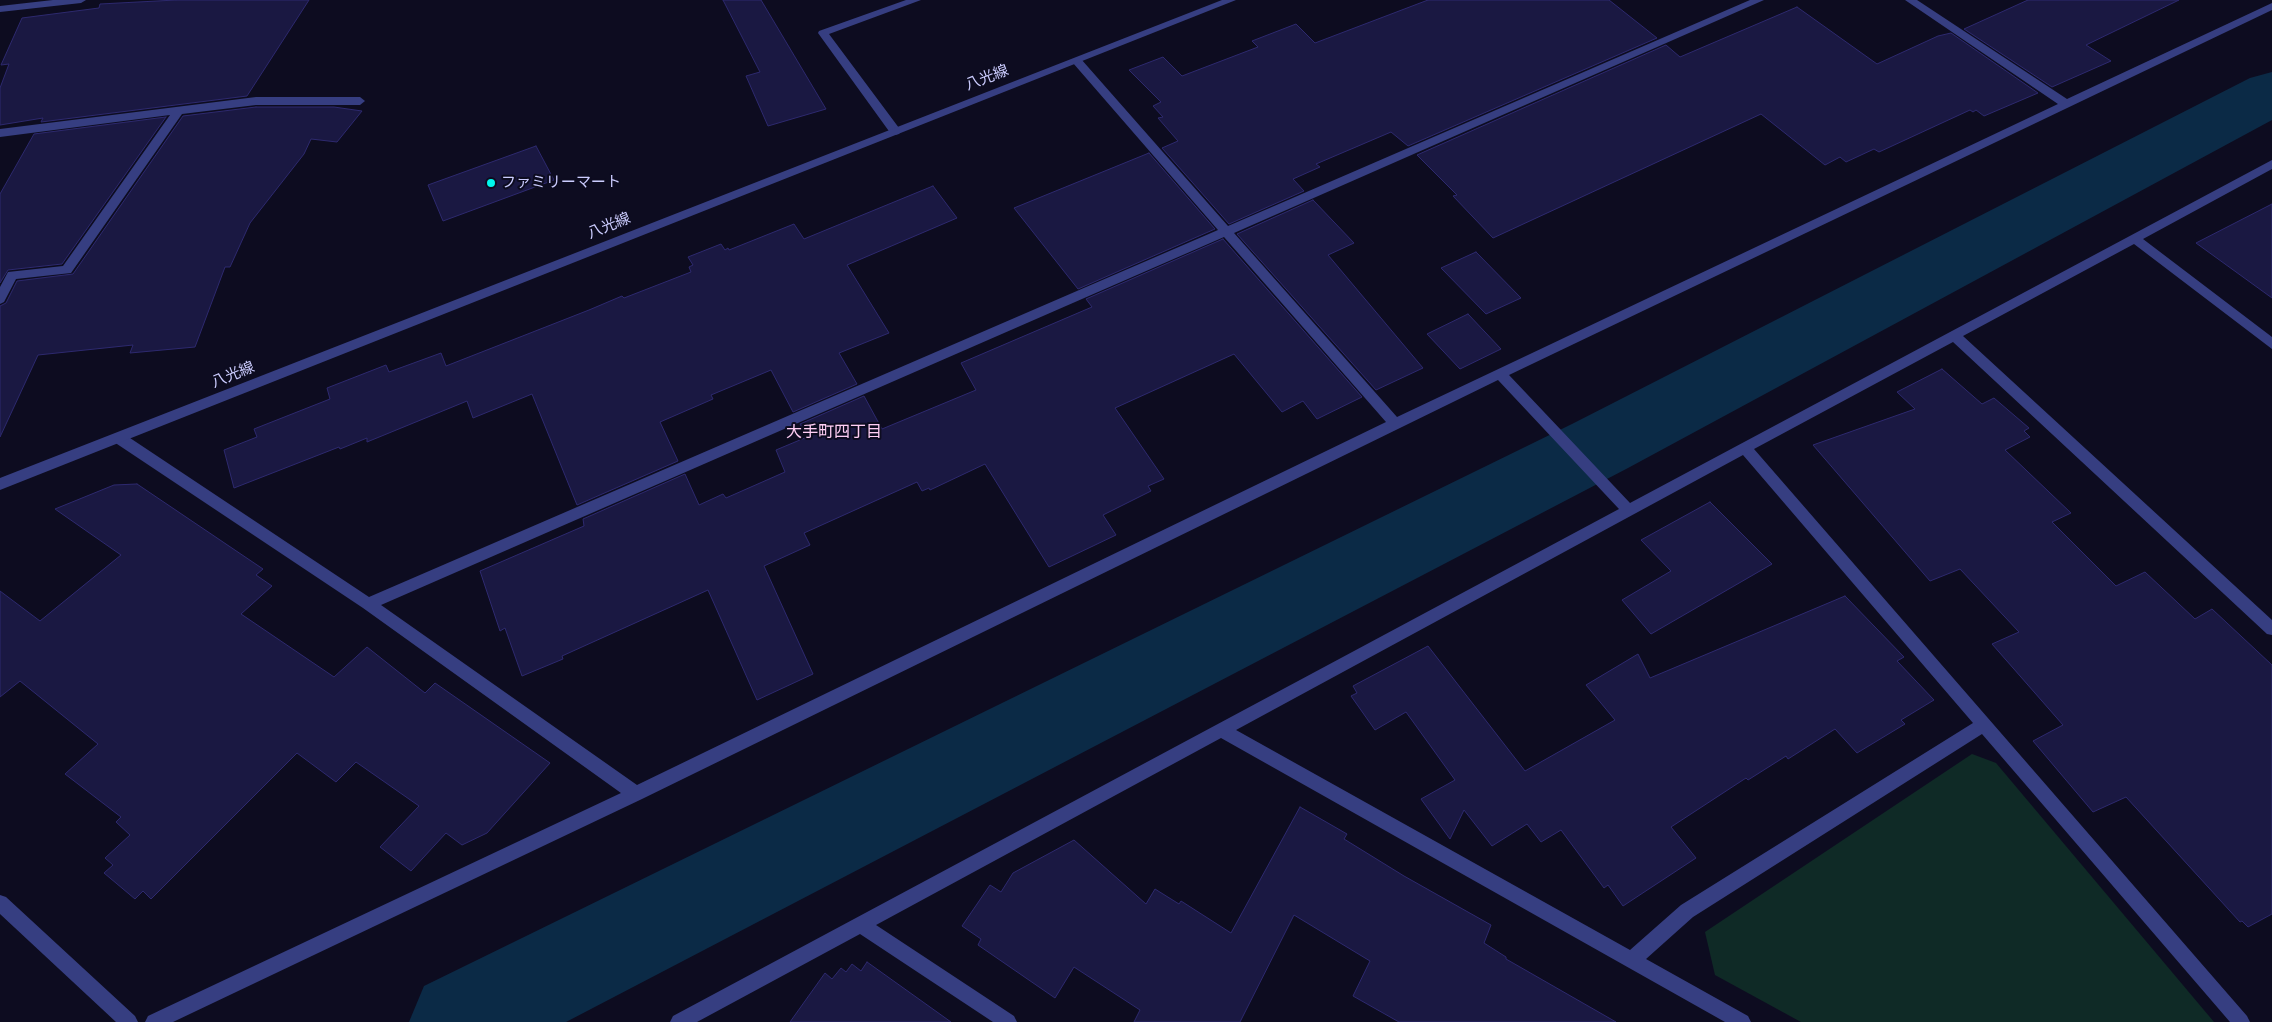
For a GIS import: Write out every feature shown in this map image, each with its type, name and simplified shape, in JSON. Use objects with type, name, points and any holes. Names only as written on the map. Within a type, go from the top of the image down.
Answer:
[{"type":"street","points":[[0,9],[81,0]]},
{"type":"street","points":[[895,131],[823,33],[916,0]]},
{"type":"street","name":"八光線","points":[[0,484],[1232,0]]},
{"type":"street","points":[[368,604],[1759,0]]},
{"type":"street","points":[[1910,0],[2068,105]]},
{"type":"street","points":[[154,1022],[636,794],[1395,424],[2068,105],[2272,6]]},
{"type":"street","points":[[1077,61],[1395,424]]},
{"type":"street","points":[[0,132],[256,101],[360,101]]},
{"type":"street","points":[[0,298],[12,275],[68,270],[179,110]]},
{"type":"street","points":[[679,1022],[2272,164]]},
{"type":"street","points":[[2134,238],[2272,344]]},
{"type":"street","points":[[1955,336],[2272,629]]},
{"type":"street","points":[[1500,374],[1629,511]]},
{"type":"street","points":[[118,438],[368,604],[636,794]]},
{"type":"street","points":[[1745,448],[2241,1022]]},
{"type":"street","points":[[1631,962],[1688,911],[1984,724]]},
{"type":"street","points":[[1222,730],[1631,962],[1742,1022]]},
{"type":"street","points":[[0,904],[129,1022]]},
{"type":"street","points":[[862,925],[1008,1022]]},
{"type":"green space","points":[[1972,754],[1996,763],[2214,1022],[1801,1022],[1715,975],[1705,932]]},
{"type":"building","points":[[176,0],[309,0],[247,96],[41,122],[43,118],[0,125],[0,88],[9,64],[1,65],[22,18],[99,8],[100,4]]},
{"type":"building","points":[[723,0],[761,0],[826,109],[768,126],[746,76],[760,72]]},
{"type":"building","points":[[1428,0],[1609,0],[1657,38],[1408,146],[1391,132],[1316,164],[1320,167],[1293,179],[1304,191],[1229,224],[1162,148],[1178,141],[1158,118],[1163,117],[1153,106],[1161,102],[1129,70],[1163,57],[1182,76],[1258,47],[1252,41],[1296,24],[1315,43]]},
{"type":"building","points":[[2028,0],[2179,0],[2086,45],[2111,61],[2052,87],[1964,29]]},
{"type":"building","points":[[1797,7],[1877,64],[1938,36],[1951,33],[2038,93],[1984,116],[1976,110],[1973,112],[1970,110],[1879,152],[1874,149],[1846,162],[1840,157],[1825,165],[1761,114],[1493,238],[1453,196],[1457,195],[1417,155],[1666,45],[1680,57]]},
{"type":"building","points":[[256,107],[334,107],[362,111],[337,142],[311,139],[304,154],[250,223],[230,267],[225,267],[195,347],[130,353],[133,345],[38,355],[0,437],[0,306],[6,303],[17,281],[73,274],[183,116]]},
{"type":"building","points":[[166,117],[62,264],[8,270],[0,283],[0,194],[34,134]]},
{"type":"building","name":"ファミリーマート","points":[[536,146],[554,180],[443,221],[428,185]]},
{"type":"building","points":[[1149,153],[1215,229],[1078,289],[1014,208]]},
{"type":"building","points":[[933,186],[957,218],[847,265],[889,333],[839,353],[857,384],[793,412],[771,370],[711,395],[713,399],[660,422],[678,461],[577,505],[532,394],[473,418],[467,401],[367,442],[367,438],[340,449],[339,447],[234,488],[224,450],[257,437],[254,429],[330,399],[327,388],[386,365],[389,372],[441,353],[446,366],[622,296],[624,298],[691,272],[689,267],[693,265],[688,257],[721,244],[725,250],[728,248],[729,250],[794,224],[804,239]]},
{"type":"building","points":[[1313,200],[1354,243],[1328,255],[1423,368],[1376,390],[1237,234]]},
{"type":"building","points":[[2272,204],[2272,298],[2196,243]]},
{"type":"building","points":[[1223,239],[1362,397],[1317,419],[1303,401],[1282,412],[1234,354],[1115,408],[1164,479],[1148,486],[1151,491],[1103,515],[1116,535],[1049,567],[985,464],[930,490],[929,488],[922,491],[917,482],[804,533],[810,545],[764,566],[813,674],[757,700],[708,590],[562,656],[563,659],[522,676],[505,628],[500,631],[480,571],[584,526],[583,519],[685,474],[699,505],[723,494],[726,498],[785,472],[776,450],[807,437],[800,424],[864,396],[882,429],[976,390],[961,363],[1092,307],[1086,299]]},
{"type":"building","points":[[1476,252],[1521,298],[1486,314],[1441,268]]},
{"type":"building","points":[[1468,314],[1501,349],[1460,369],[1427,334]]},
{"type":"building","points":[[1942,369],[1982,404],[1994,398],[2029,428],[2024,431],[2030,437],[2005,450],[2071,513],[2052,522],[2116,586],[2145,572],[2195,619],[2212,609],[2272,665],[2272,914],[2248,927],[2242,921],[2240,922],[2126,797],[2093,812],[2033,741],[2063,725],[1992,644],[2019,632],[1960,569],[1930,581],[1813,445],[1915,409],[1897,392]]},
{"type":"building","points":[[137,484],[263,569],[256,575],[272,586],[241,614],[334,677],[367,647],[425,693],[435,683],[550,763],[487,833],[462,845],[446,833],[411,871],[380,847],[419,806],[356,762],[336,782],[297,753],[151,899],[143,891],[135,899],[104,873],[113,865],[105,858],[130,835],[116,822],[121,817],[65,774],[98,744],[20,681],[0,697],[0,591],[40,621],[121,555],[55,509],[114,485]]},
{"type":"building","points":[[1710,502],[1772,564],[1651,634],[1622,600],[1671,571],[1641,540]]},
{"type":"building","points":[[1845,596],[1904,657],[1897,661],[1934,700],[1901,720],[1905,724],[1857,753],[1835,729],[1788,759],[1786,756],[1748,780],[1746,778],[1671,827],[1696,858],[1623,906],[1608,885],[1604,888],[1561,830],[1541,842],[1527,824],[1492,846],[1464,810],[1450,839],[1421,799],[1455,780],[1406,712],[1375,730],[1351,696],[1357,693],[1353,686],[1428,646],[1525,771],[1615,720],[1586,685],[1638,654],[1650,678]]},
{"type":"building","points":[[1300,807],[1347,834],[1344,839],[1404,876],[1491,925],[1484,943],[1506,957],[1506,959],[1616,1022],[1399,1022],[1353,996],[1370,961],[1294,915],[1240,1022],[1134,1022],[1140,1010],[1074,967],[1055,998],[978,945],[981,939],[962,926],[990,885],[1001,892],[1013,873],[1074,840],[1146,904],[1155,889],[1179,904],[1181,901],[1231,933]]},
{"type":"building","points":[[867,962],[951,1022],[790,1022],[825,973],[832,979],[841,968],[846,972],[852,964],[861,971]]},
{"type":"waterway","points":[[460,1022],[1600,446],[2272,93]]},
{"type":"place","name":"ファミリーマート","points":[[491,183]]},
{"type":"district","name":"大手町四丁目","points":[[834,432]]}]
